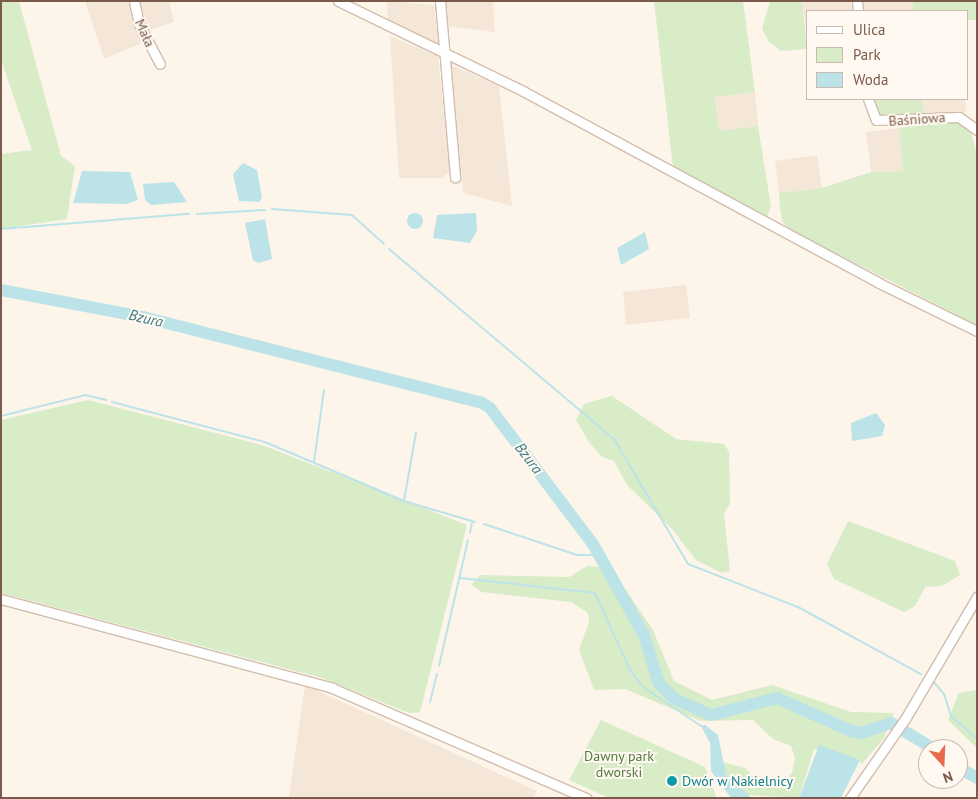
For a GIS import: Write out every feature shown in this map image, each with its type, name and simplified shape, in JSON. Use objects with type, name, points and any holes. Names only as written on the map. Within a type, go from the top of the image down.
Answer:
[{"type":"street","name":"Mała","points":[[134,1],[139,24],[160,64]]},
{"type":"street","points":[[338,1],[444,55],[523,91],[879,283],[977,331]]},
{"type":"street","points":[[440,1],[455,177]]},
{"type":"street","name":"Baśniowa","points":[[868,100],[876,120],[959,117],[977,130]]},
{"type":"street","points":[[850,798],[905,719],[977,597]]},
{"type":"street","points":[[1,599],[332,688],[586,798]]},
{"type":"shaded area","points":[[85,1],[129,1],[142,43],[104,59]]},
{"type":"shaded area","points":[[138,1],[169,1],[174,22],[146,31]]},
{"type":"shaded area","points":[[387,1],[434,5],[439,49],[388,24]]},
{"type":"shaded area","points":[[445,1],[493,1],[495,32],[447,26]]},
{"type":"shaded area","points":[[802,1],[851,1],[852,10],[806,10],[806,31]]},
{"type":"shaded area","points":[[861,1],[912,1],[913,10],[862,10]]},
{"type":"shaded area","points":[[390,36],[438,56],[450,170],[442,178],[399,178]]},
{"type":"shaded area","points":[[451,65],[499,86],[512,206],[463,193]]},
{"type":"shaded area","points":[[755,92],[758,126],[719,131],[715,97]]},
{"type":"shaded area","points":[[922,100],[965,100],[966,112],[924,117]]},
{"type":"shaded area","points":[[899,128],[903,171],[871,172],[866,132]]},
{"type":"shaded area","points":[[817,155],[822,188],[779,193],[775,161]]},
{"type":"shaded area","points":[[686,285],[690,318],[626,325],[623,292]]},
{"type":"shaded area","points":[[305,685],[537,791],[534,798],[289,798]]},
{"type":"green space","points":[[1,1],[19,1],[61,156],[75,166],[67,219],[1,229],[1,154],[32,150],[1,60]]},
{"type":"green space","points":[[654,1],[743,1],[755,92],[715,97],[719,131],[758,126],[771,207],[767,217],[673,168]]},
{"type":"green space","points":[[770,1],[802,1],[806,49],[781,51],[769,42],[762,29]]},
{"type":"green space","points":[[912,1],[977,1],[977,20],[968,20],[968,10],[913,10]]},
{"type":"green space","points":[[871,100],[922,100],[924,117],[879,117]]},
{"type":"green space","points":[[955,120],[971,131],[977,156],[977,325],[792,231],[783,223],[780,209],[779,193],[822,188],[871,172],[903,171],[899,128]]},
{"type":"green space","points":[[612,396],[676,439],[724,444],[729,452],[730,504],[724,513],[730,571],[722,573],[696,560],[672,529],[627,485],[614,461],[602,457],[589,442],[576,420],[584,404]]},
{"type":"green space","points":[[88,400],[262,445],[467,525],[420,712],[409,713],[322,678],[1,593],[1,420]]},
{"type":"green space","points":[[848,521],[955,561],[960,575],[942,586],[925,587],[915,606],[904,612],[834,579],[827,564]]},
{"type":"green space","points":[[587,566],[611,568],[653,630],[674,681],[712,700],[772,685],[851,712],[894,713],[884,738],[861,765],[860,760],[814,749],[799,798],[748,795],[726,774],[722,762],[745,768],[757,780],[777,787],[792,773],[795,758],[791,746],[773,739],[753,720],[701,721],[625,689],[594,690],[579,650],[589,622],[588,613],[571,602],[482,592],[471,585],[480,575],[569,577]]},
{"type":"green space","points":[[977,690],[977,748],[948,720],[959,693]]},
{"type":"green space","name":"Dawny park dworski","points":[[601,720],[705,767],[717,798],[609,798],[569,780]]},
{"type":"water","points":[[243,163],[257,170],[262,198],[259,202],[239,201],[233,174]]},
{"type":"water","points":[[82,171],[130,172],[138,200],[127,204],[73,203]]},
{"type":"water","points":[[174,182],[187,202],[151,205],[145,200],[143,184]]},
{"type":"water","points":[[415,213],[421,215],[423,221],[421,227],[415,229],[409,227],[407,221],[409,215]]},
{"type":"water","points":[[476,213],[477,231],[470,243],[433,238],[437,215]]},
{"type":"water","points":[[265,219],[272,259],[258,263],[253,260],[245,223]]},
{"type":"water","points":[[645,232],[649,249],[621,265],[617,248]]},
{"type":"water","points":[[876,413],[885,425],[882,436],[852,441],[851,423]]},
{"type":"water","points":[[705,725],[718,735],[726,774],[752,798],[731,798],[711,771],[710,743],[701,726]]},
{"type":"water","points":[[819,745],[860,760],[841,798],[799,798]]},
{"type":"waterway","points":[[272,209],[352,215],[384,244]]},
{"type":"waterway","points":[[197,214],[265,210]]},
{"type":"waterway","points":[[1,229],[189,214]]},
{"type":"waterway","points":[[389,249],[614,439],[688,564],[798,607],[921,674]]},
{"type":"waterway","name":"Bzura","points":[[1,290],[143,317],[482,403],[490,408],[593,544],[644,635],[659,684],[675,699],[711,715],[777,698],[851,731],[861,733],[891,723],[918,739]]},
{"type":"waterway","points":[[314,462],[324,390]]},
{"type":"waterway","points":[[1,416],[85,395],[106,400]]},
{"type":"waterway","points":[[112,402],[265,442],[404,501],[475,522]]},
{"type":"waterway","points":[[404,501],[416,432]]},
{"type":"waterway","points":[[470,533],[472,523]]},
{"type":"waterway","points":[[484,524],[577,555],[596,555]]},
{"type":"waterway","points":[[439,666],[468,540]]},
{"type":"waterway","points":[[460,578],[595,593],[630,670],[643,687],[701,726]]},
{"type":"waterway","points":[[430,702],[437,674]]},
{"type":"waterway","points":[[933,681],[944,694],[951,716],[977,739]]},
{"type":"waterway","name":"Bzura","points":[[968,773],[977,778]]},
{"type":"place","name":"Dwór w Nakielnicy","points":[[672,781]]}]
